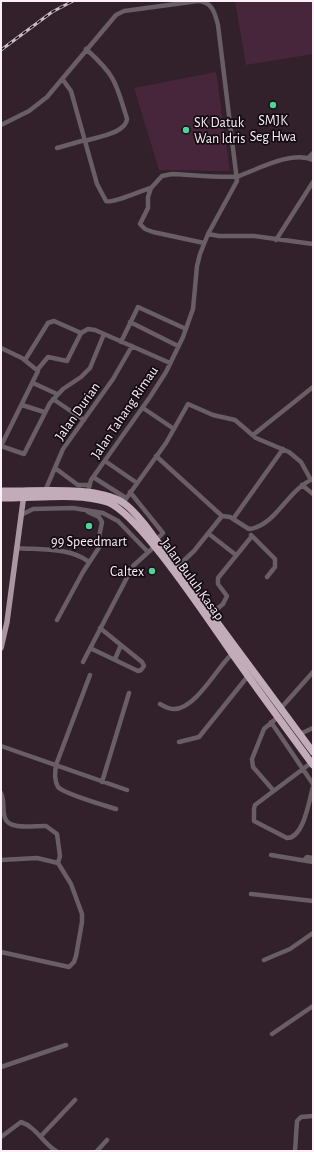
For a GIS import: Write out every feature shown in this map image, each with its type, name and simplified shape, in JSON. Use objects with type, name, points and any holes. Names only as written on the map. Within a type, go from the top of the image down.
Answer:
[{"type":"highway","name":"Jalan Buluh Kasap","points":[[1,491],[24,495],[87,492],[117,506],[135,523],[278,717],[309,751]]},
{"type":"highway","name":"Jalan Buluh Kasap","points":[[1,498],[45,492],[87,492],[124,500],[156,540],[300,734],[309,751],[312,764]]},
{"type":"main road","points":[[1,648],[24,495]]},
{"type":"street","points":[[1,125],[29,111],[42,102],[63,80],[86,49],[111,20],[120,13],[198,1],[205,2],[215,12],[218,25],[230,136],[238,177]]},
{"type":"street","points":[[57,148],[120,129],[126,124],[127,119],[114,78],[86,49]]},
{"type":"street","points":[[63,80],[71,91],[96,184],[108,202],[140,190],[151,188]]},
{"type":"street","points":[[204,243],[164,235],[142,227],[140,222],[148,208],[148,197],[151,188],[159,178],[165,174],[238,177],[251,170],[283,160],[310,159],[313,153]]},
{"type":"street","name":"Jalan Tahang Rimau","points":[[87,492],[93,477],[143,408],[160,382],[170,363],[186,329],[194,304],[197,266],[204,243],[238,177]]},
{"type":"street","points":[[276,240],[313,182]]},
{"type":"street","points":[[208,234],[219,236],[254,236],[313,244]]},
{"type":"street","points":[[122,342],[136,308],[140,307],[186,329]]},
{"type":"street","points":[[26,360],[51,321],[54,320],[81,333]]},
{"type":"street","points":[[130,322],[178,346]]},
{"type":"street","points":[[104,334],[90,368],[53,399],[44,412],[24,454],[1,446],[38,374],[38,369],[48,357],[67,361],[81,333],[88,329],[104,334],[170,363]]},
{"type":"street","name":"Jalan Durian","points":[[45,492],[62,451],[113,379],[132,346]]},
{"type":"street","points":[[1,348],[26,360],[38,369]]},
{"type":"street","points":[[33,383],[58,394]]},
{"type":"street","points":[[253,435],[313,387]]},
{"type":"street","points":[[53,399],[84,420]]},
{"type":"street","points":[[93,477],[124,500],[174,429],[185,406],[189,404],[208,413],[235,420],[262,441],[283,449],[301,462],[312,479],[293,492],[270,519],[249,529]]},
{"type":"street","points":[[22,405],[44,412]]},
{"type":"street","points":[[143,408],[174,429]]},
{"type":"street","points":[[232,519],[283,449]]},
{"type":"street","points":[[156,456],[222,516],[226,516],[249,529],[252,536],[275,559],[275,567],[267,578]]},
{"type":"street","points":[[105,461],[137,483]]},
{"type":"street","points":[[54,468],[87,492]]},
{"type":"street","points":[[302,485],[313,494]]},
{"type":"street","points":[[130,492],[163,533],[156,540]]},
{"type":"street","points":[[21,515],[33,508],[73,508],[111,516],[118,521],[148,552]]},
{"type":"street","points":[[57,620],[89,562],[100,546],[99,537],[102,522],[99,517],[84,510]]},
{"type":"street","points":[[176,568],[194,551],[222,516]]},
{"type":"street","points":[[209,534],[236,555]]},
{"type":"street","points":[[211,614],[227,599],[227,594],[217,581],[252,536]]},
{"type":"street","points":[[16,548],[72,553],[81,556],[89,562]]},
{"type":"street","points":[[83,662],[133,566],[154,548]]},
{"type":"street","points":[[90,648],[138,671],[144,666],[142,662],[100,628]]},
{"type":"street","points":[[114,660],[121,645]]},
{"type":"street","points":[[160,704],[172,709],[181,708],[211,682],[222,664],[232,654]]},
{"type":"street","points":[[281,708],[313,673]]},
{"type":"street","points":[[90,675],[56,765],[56,782],[62,790],[116,809]]},
{"type":"street","points":[[179,742],[198,737],[248,676]]},
{"type":"street","points":[[102,782],[129,693]]},
{"type":"street","points":[[273,790],[252,763],[253,755],[264,729],[278,717]]},
{"type":"street","points":[[271,722],[304,768],[313,784]]},
{"type":"street","points":[[300,734],[313,728]]},
{"type":"street","points":[[1,746],[127,790]]},
{"type":"street","points":[[312,764],[273,790],[255,805],[254,821],[289,838],[297,832],[303,823],[313,787]]},
{"type":"street","points":[[1,793],[5,818],[10,823],[29,827],[46,826],[57,834],[60,856],[58,863]]},
{"type":"street","points":[[272,855],[313,862]]},
{"type":"street","points":[[304,860],[307,857],[313,858]]},
{"type":"street","points":[[1,860],[36,858],[58,863],[71,884],[82,914],[82,926],[72,966],[65,968],[1,952]]},
{"type":"street","points":[[251,894],[313,901]]},
{"type":"street","points":[[264,960],[290,949],[313,933]]},
{"type":"street","points":[[272,1034],[313,1006]]},
{"type":"street","points":[[1,1067],[66,1045]]},
{"type":"street","points":[[41,1136],[76,1100]]},
{"type":"street","points":[[295,1151],[297,1121],[301,1117],[313,1116]]},
{"type":"street","points":[[1,1137],[21,1122],[41,1136],[46,1144],[56,1151]]},
{"type":"street","points":[[97,1151],[108,1140]]},
{"type":"shaded area","points":[[235,1],[313,1],[313,54],[246,65]]},
{"type":"shaded area","points":[[216,72],[230,171],[159,170],[134,88]]},
{"type":"railway","points":[[1,50],[52,12],[73,1]]},
{"type":"place","name":"SMJK Seg Hwa","points":[[273,105]]},
{"type":"place","name":"SK Datuk Wan Idris","points":[[186,130]]},
{"type":"place","name":"99 Speedmart","points":[[89,526]]},
{"type":"place","name":"Caltex","points":[[152,571]]}]
